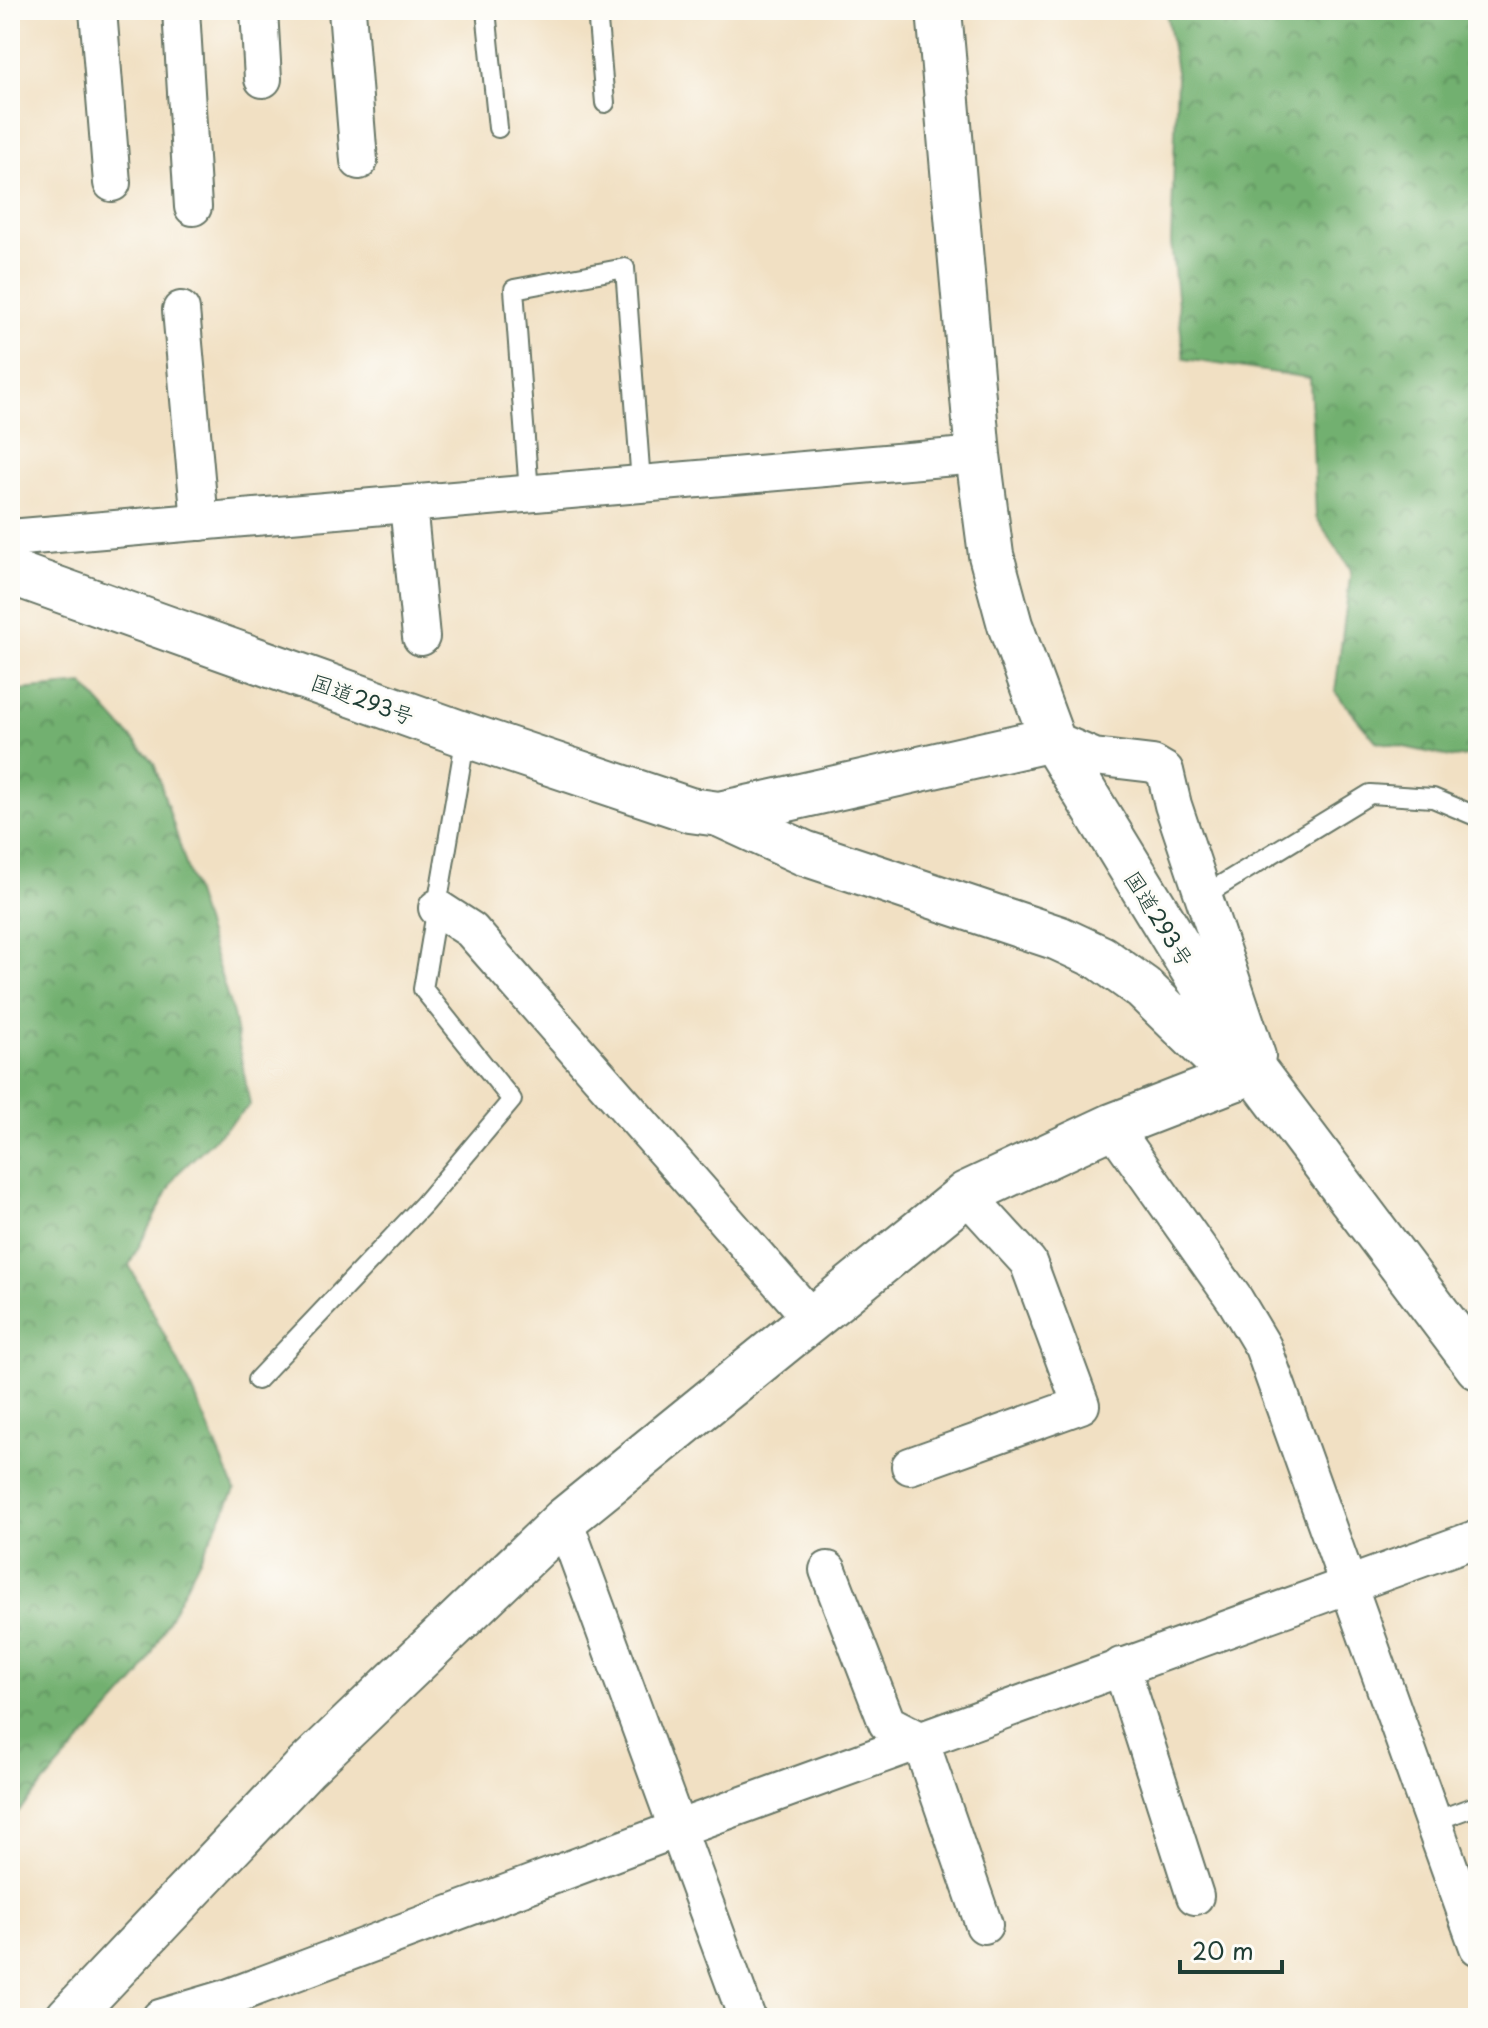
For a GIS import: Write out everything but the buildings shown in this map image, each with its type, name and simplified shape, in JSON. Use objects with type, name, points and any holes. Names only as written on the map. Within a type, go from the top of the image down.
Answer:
[{"type":"main road","points":[[939,10],[978,455],[991,555],[1032,692],[1052,739]]},
{"type":"main road","name":"国道293号","points":[[10,572],[640,796],[690,810],[719,814],[804,853],[1058,938],[1101,958],[1143,988],[1255,1083]]},
{"type":"main road","name":"国道293号","points":[[719,814],[1052,739],[1255,1083],[1478,1367]]},
{"type":"main road","points":[[68,2018],[305,1768],[564,1520],[966,1194],[1112,1126],[1255,1083]]},
{"type":"street","points":[[98,10],[112,183]]},
{"type":"street","points":[[181,10],[193,207]]},
{"type":"street","points":[[259,10],[263,79]]},
{"type":"street","points":[[347,10],[359,161]]},
{"type":"street","points":[[181,310],[200,522]]},
{"type":"street","points":[[10,538],[978,455]]},
{"type":"street","points":[[408,504],[421,637]]},
{"type":"street","points":[[1052,739],[1094,757],[1153,764],[1165,771],[1203,896],[1258,1052],[1255,1083]]},
{"type":"street","points":[[437,908],[471,930],[812,1319]]},
{"type":"street","points":[[1112,1126],[1235,1300],[1263,1347],[1478,1947]]},
{"type":"street","points":[[910,1466],[1081,1405],[1028,1262],[966,1194]]},
{"type":"street","points":[[564,1520],[747,2018]]},
{"type":"street","points":[[160,2018],[227,1998],[1346,1583],[1478,1538]]},
{"type":"street","points":[[828,1570],[887,1723],[920,1740],[984,1925]]},
{"type":"street","points":[[1121,1666],[1195,1896]]},
{"type":"lane","points":[[486,10],[498,128]]},
{"type":"lane","points":[[597,10],[605,103]]},
{"type":"lane","points":[[529,493],[514,289],[625,268],[641,483]]},
{"type":"lane","points":[[257,1380],[424,1204],[512,1100],[423,989],[466,735]]},
{"type":"lane","points":[[1203,896],[1370,794],[1433,798],[1478,817]]},
{"type":"lane","points":[[1432,1822],[1478,1805]]},
{"type":"green space","points":[[1166,10],[1478,10],[1478,754],[1455,758],[1376,741],[1335,692],[1351,570],[1316,517],[1310,378],[1184,359],[1171,243],[1177,78]]},
{"type":"green space","points":[[83,684],[154,763],[233,1014],[250,1105],[177,1174],[129,1265],[193,1391],[235,1490],[140,1676],[10,1821],[10,691]]}]
